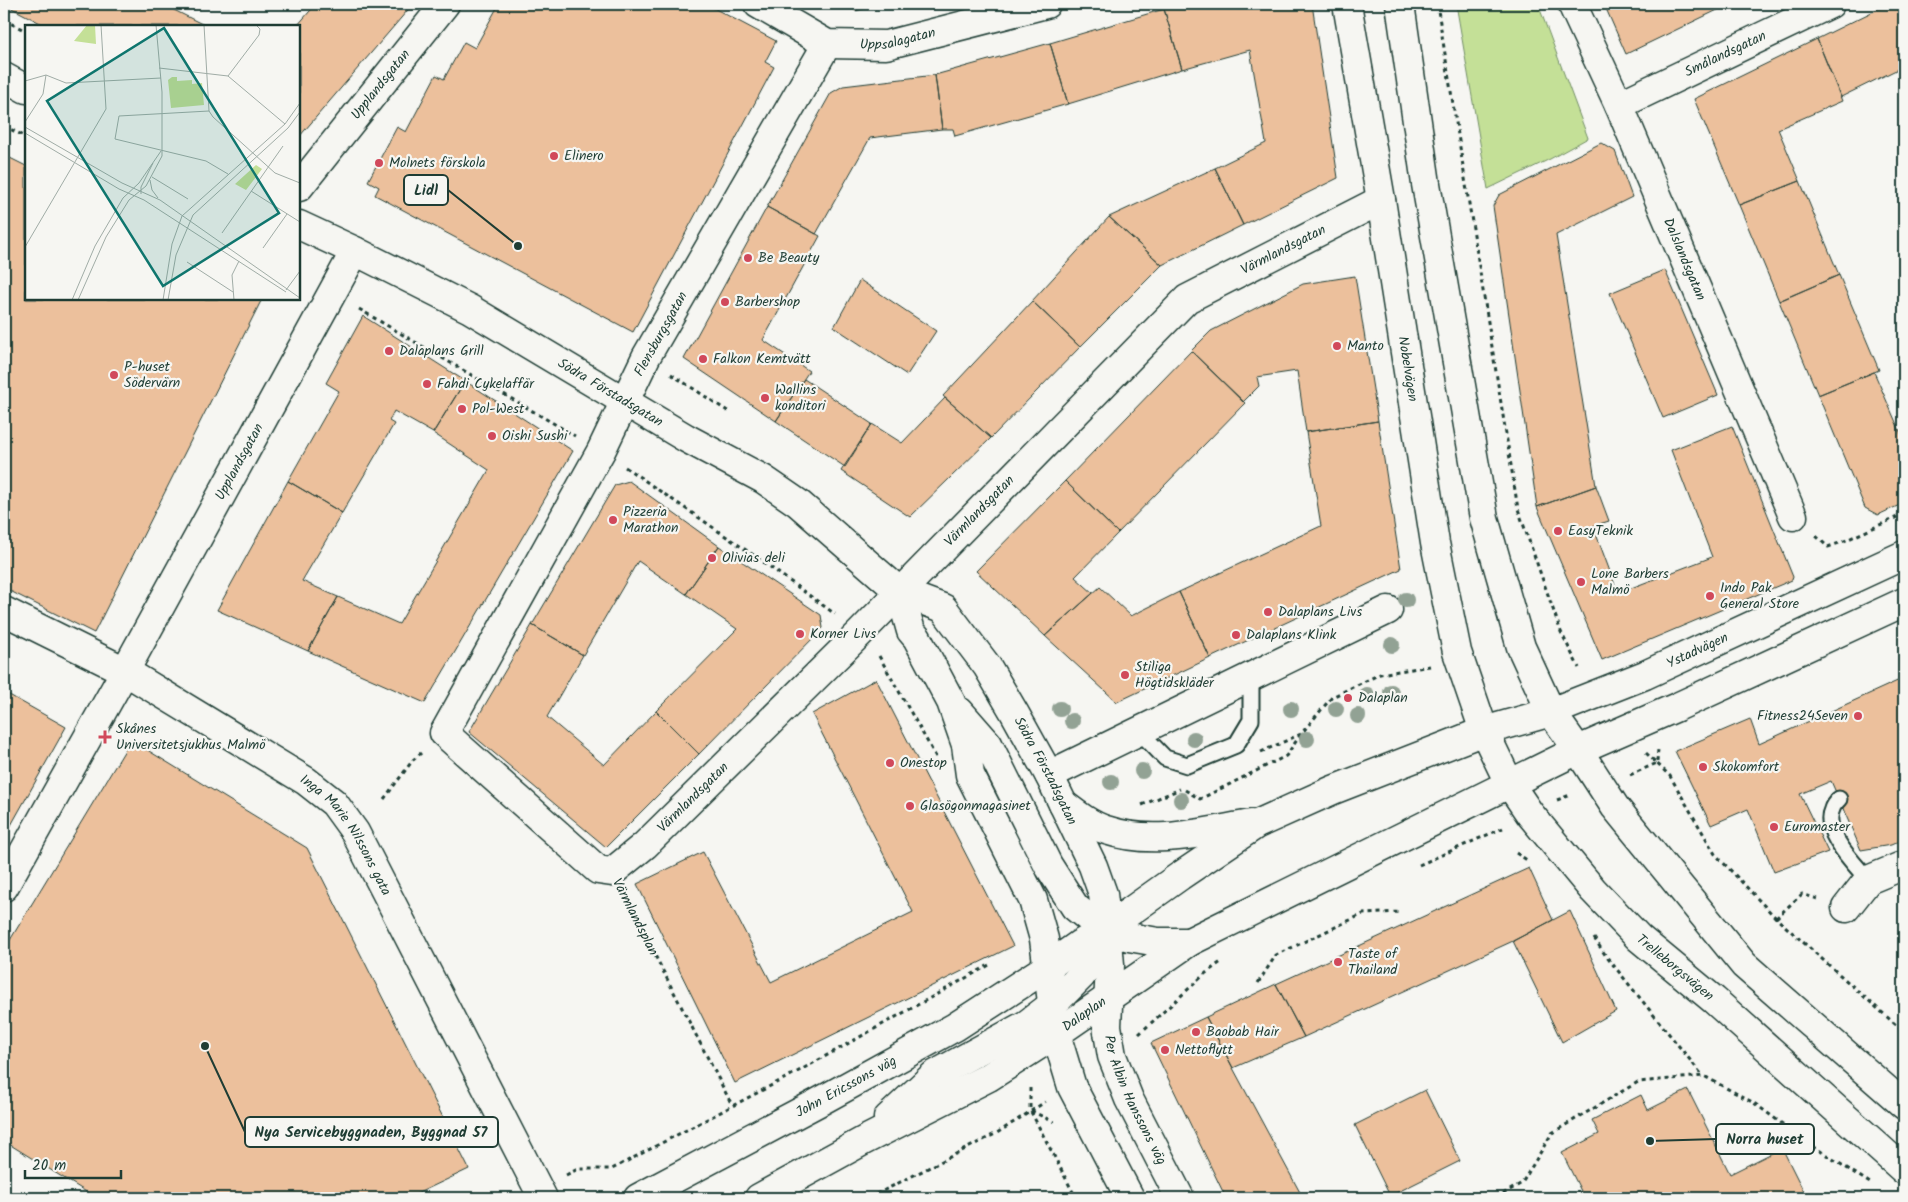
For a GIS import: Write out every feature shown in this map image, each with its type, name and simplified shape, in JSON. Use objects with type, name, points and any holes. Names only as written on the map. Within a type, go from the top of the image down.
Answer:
[{"type":"street","name":"Upplandsgatan","points":[[300,187],[445,4]]},
{"type":"street","name":"Uppsalagatan","points":[[758,4],[826,44],[886,45],[1046,4]]},
{"type":"street","name":"Nobelvägen","points":[[1347,4],[1381,200],[1435,543],[1457,652],[1484,731]]},
{"type":"street","points":[[1400,4],[1426,184],[1484,518],[1521,647],[1551,712],[1620,814],[1744,965],[1904,1105]]},
{"type":"street","name":"Dalslandsgatan","points":[[1572,4],[1619,106],[1793,516]]},
{"type":"street","name":"Smålandsgatan","points":[[1619,106],[1830,4]]},
{"type":"street","name":"Flensburgsgatan","points":[[444,732],[601,451],[646,357],[826,44]]},
{"type":"street","points":[[4,77],[25,88]]},
{"type":"street","name":"Värmlandsgatan","points":[[612,872],[645,845],[860,633],[1187,299],[1381,200]]},
{"type":"street","name":"Södra Förstadsgatan","points":[[300,226],[355,251],[470,309],[686,438],[763,479],[798,503],[900,592],[943,608],[988,666],[1049,774],[1093,866],[1103,894],[1107,928],[1110,965],[1108,997]]},
{"type":"street","name":"Upplandsgatan","points":[[4,886],[355,251]]},
{"type":"street","name":"Ystadvägen","points":[[1484,731],[1551,712],[1645,675],[1904,555]]},
{"type":"street","points":[[900,592],[911,631],[917,638],[951,702],[966,744],[970,775],[1033,900],[1044,939],[1049,966],[1056,1034],[1072,1087],[1130,1198]]},
{"type":"street","points":[[1509,783],[1904,602]]},
{"type":"street","points":[[1049,774],[1388,610]]},
{"type":"street","name":"Inga Marie Nilssons gata","points":[[4,611],[124,671],[306,781],[334,803],[355,832],[540,1194]]},
{"type":"street","points":[[951,702],[988,744],[1048,864],[1075,907],[1091,920],[1129,936],[1158,942],[1189,942]]},
{"type":"street","points":[[1049,966],[1257,824],[1333,790],[1484,731]]},
{"type":"street","name":"Trelleborgsvägen","points":[[1484,731],[1509,783],[1530,814],[1593,890],[1639,938],[1714,1000],[1904,1170]]},
{"type":"street","name":"Värmlandsplan","points":[[444,732],[598,870],[612,872]]},
{"type":"street","name":"Dalaplan","points":[[1056,1034],[1189,942],[1509,783]]},
{"type":"street","points":[[1063,803],[1082,818],[1105,830],[1150,838],[1257,824]]},
{"type":"street","points":[[1846,908],[1868,880],[1904,865]]},
{"type":"street","points":[[865,1140],[934,1075],[1027,1024],[1052,1005],[1081,976],[1096,956],[1107,928]]},
{"type":"street","name":"John Ericssons väg","points":[[638,1198],[955,1027],[1049,966]]},
{"type":"street","name":"Per Albin Hanssons väg","points":[[1108,997],[1107,1026],[1112,1056],[1129,1098],[1180,1198]]},
{"type":"street","points":[[759,1198],[865,1140],[989,1077],[1056,1034]]},
{"type":"lane","points":[[1140,731],[1164,758],[1187,765],[1236,744],[1251,720],[1251,677]]},
{"type":"lane","points":[[1839,799],[1831,809],[1830,816],[1834,835],[1868,880]]},
{"type":"path","points":[[1437,4],[1518,509],[1562,632],[1581,672]]},
{"type":"path","points":[[4,20],[25,30]]},
{"type":"path","points":[[4,126],[25,136]]},
{"type":"path","points":[[331,293],[601,451],[759,559],[860,633],[877,652],[939,762]]},
{"type":"path","points":[[646,357],[729,412]]},
{"type":"path","points":[[1793,516],[1828,547],[1904,514]]},
{"type":"path","points":[[384,799],[413,760],[444,732]]},
{"type":"path","points":[[1182,788],[1200,799],[1286,756],[1301,734]]},
{"type":"path","points":[[1643,750],[1670,776],[1715,854],[1776,918],[1904,1032]]},
{"type":"path","points":[[1413,868],[1503,828],[1566,796],[1641,771],[1657,763]]},
{"type":"path","points":[[1516,854],[1533,864]]},
{"type":"path","name":"Värmlandsplan","points":[[612,872],[732,1106]]},
{"type":"path","points":[[1776,918],[1802,894],[1846,908]]},
{"type":"path","points":[[1258,983],[1276,955],[1363,914],[1400,912]]},
{"type":"path","points":[[1590,931],[1606,956],[1704,1076],[1754,1103],[1811,1145],[1875,1186]]},
{"type":"path","points":[[1112,1056],[1226,958]]},
{"type":"path","points":[[540,1194],[578,1169],[612,1168],[797,1072],[999,960]]},
{"type":"path","points":[[1496,1198],[1522,1183],[1552,1133],[1638,1082],[1704,1076]]},
{"type":"path","points":[[869,1198],[996,1133],[1030,1110],[1072,1087]]},
{"type":"path","points":[[1030,1110],[1076,1198]]},
{"type":"green space","points":[[1456,4],[1538,4],[1588,138],[1488,189]]},
{"type":"building","points":[[4,4],[162,4],[204,25],[44,25]]},
{"type":"building","points":[[316,4],[413,4],[300,136],[300,25],[298,25]]},
{"type":"building","name":"Elinero","points":[[499,4],[706,4],[776,41],[765,62],[774,67],[633,332],[375,195],[379,187],[368,181],[397,127],[406,132],[436,75],[444,79],[464,42],[475,48]]},
{"type":"building","points":[[852,4],[882,4],[855,11]]},
{"type":"building","points":[[1180,4],[1312,4],[1338,178],[1243,225],[1215,168],[1266,143],[1250,50],[1182,69],[1164,9]]},
{"type":"building","points":[[1604,4],[1730,4],[1626,54]]},
{"type":"building","points":[[1888,4],[1904,4],[1904,83],[1898,69],[1841,97],[1817,39]]},
{"type":"building","points":[[1164,9],[1182,69],[1068,104],[1050,43]]},
{"type":"building","points":[[1817,39],[1842,101],[1778,129],[1800,181],[1739,205],[1694,99]]},
{"type":"building","points":[[1050,43],[1068,104],[955,136],[953,129],[942,129],[935,75]]},
{"type":"building","points":[[935,75],[942,129],[870,138],[816,234],[767,207],[831,93],[843,86]]},
{"type":"building","points":[[1601,143],[1615,151],[1632,197],[1556,235],[1596,486],[1537,507],[1493,206],[1499,195]]},
{"type":"building","name":"P-huset Södervärn","points":[[4,155],[25,166],[25,300],[261,300],[94,633],[4,588]]},
{"type":"building","points":[[1215,168],[1243,225],[1162,265],[1109,217]]},
{"type":"building","points":[[1800,181],[1839,275],[1779,301],[1739,205]]},
{"type":"building","points":[[767,207],[820,236],[763,340],[809,371],[776,421],[684,359]]},
{"type":"building","points":[[1109,217],[1162,265],[1080,347],[1032,301]]},
{"type":"building","points":[[1665,270],[1718,395],[1663,418],[1610,293]]},
{"type":"building","points":[[1839,275],[1879,370],[1818,395],[1779,301]]},
{"type":"building","points":[[1355,276],[1378,421],[1306,432],[1297,371],[1257,377],[1259,386],[1243,402],[1191,351],[1211,331],[1303,284]]},
{"type":"building","points":[[860,280],[936,331],[907,375],[834,327]]},
{"type":"building","points":[[1032,301],[1080,347],[991,438],[943,396]]},
{"type":"building","points":[[363,316],[465,381],[433,433],[394,411],[389,421],[394,424],[342,513],[288,481],[339,391],[326,383]]},
{"type":"building","points":[[1191,351],[1245,403],[1118,533],[1065,481]]},
{"type":"building","points":[[1874,372],[1902,436],[1904,435],[1904,503],[1878,515],[1865,508],[1818,395]]},
{"type":"building","points":[[804,379],[872,424],[845,467],[776,421]]},
{"type":"building","points":[[465,381],[573,451],[425,703],[308,651],[338,597],[399,624],[489,470],[433,433]]},
{"type":"building","points":[[945,398],[991,438],[910,517],[841,471],[872,424],[902,443]]},
{"type":"building","points":[[1378,421],[1401,569],[1210,658],[1179,592],[1321,526],[1306,432]]},
{"type":"building","points":[[1732,426],[1793,577],[1792,580],[1602,660],[1537,507],[1596,486],[1609,521],[1593,526],[1618,593],[1712,557],[1671,450]]},
{"type":"building","points":[[288,481],[342,513],[302,581],[338,597],[308,651],[217,610]]},
{"type":"building","points":[[629,481],[719,546],[686,594],[638,561],[583,655],[532,625],[615,485]]},
{"type":"building","points":[[1065,481],[1118,533],[1075,577],[1093,593],[1045,636],[976,571]]},
{"type":"building","points":[[719,546],[821,615],[823,628],[699,754],[656,711],[737,629],[686,594]]},
{"type":"building","points":[[1100,587],[1131,616],[1179,592],[1210,658],[1117,702],[1045,636]]},
{"type":"building","points":[[532,625],[583,655],[547,717],[604,765],[656,711],[699,754],[606,847],[469,732]]},
{"type":"building","points":[[1904,678],[1904,839],[1891,845],[1861,850],[1831,781],[1800,794],[1828,852],[1774,872],[1748,809],[1711,825],[1675,751],[1750,719],[1759,744]]},
{"type":"building","points":[[876,679],[1013,946],[735,1083],[637,884],[703,852],[771,982],[913,912],[812,714]]},
{"type":"building","points":[[4,692],[66,727],[10,827],[4,824]]},
{"type":"building","points":[[131,740],[307,848],[469,1169],[408,1198],[96,1198],[4,1141],[4,950]]},
{"type":"building","points":[[1529,868],[1553,920],[1513,941],[1304,1037],[1276,984]]},
{"type":"building","points":[[1570,911],[1616,1011],[1562,1042],[1513,941]]},
{"type":"building","points":[[1276,984],[1304,1037],[1233,1068],[1206,1017]]},
{"type":"building","points":[[1206,1017],[1303,1198],[1226,1198],[1151,1043]]},
{"type":"building","points":[[1425,1090],[1460,1161],[1390,1196],[1355,1125]]},
{"type":"building","points":[[1688,1090],[1730,1174],[1782,1148],[1807,1198],[1567,1198],[1581,1191],[1562,1153],[1599,1134],[1592,1120],[1641,1095],[1648,1110]]},
{"type":"building","points":[[1541,1193],[1544,1198],[1530,1198]]},
{"type":"place","name":"Elinero","points":[[554,156]]},
{"type":"place","name":"Molnets förskola","points":[[379,163]]},
{"type":"place","name":"Lidl","points":[[518,246]]},
{"type":"place","name":"Be Beauty","points":[[748,258]]},
{"type":"place","name":"Barbershop","points":[[725,302]]},
{"type":"place","name":"Manto","points":[[1337,346]]},
{"type":"place","name":"Dalaplans Grill","points":[[389,351]]},
{"type":"place","name":"Falkon Kemtvätt","points":[[703,359]]},
{"type":"place","name":"P-huset Södervärn","points":[[114,375]]},
{"type":"place","name":"Fahdi Cykelaffär","points":[[427,384]]},
{"type":"place","name":"Wallins konditori","points":[[765,398]]},
{"type":"place","name":"Pol-West","points":[[462,409]]},
{"type":"place","name":"Oishi Sushi","points":[[492,436]]},
{"type":"place","name":"Pizzeria Marathon","points":[[613,520]]},
{"type":"place","name":"EasyTeknik","points":[[1558,531]]},
{"type":"place","name":"Olivias deli","points":[[712,558]]},
{"type":"place","name":"Lone Barbers Malmö","points":[[1581,582]]},
{"type":"place","name":"Indo Pak General Store","points":[[1710,596]]},
{"type":"place","name":"Dalaplans Livs","points":[[1268,612]]},
{"type":"place","name":"Korner Livs","points":[[800,634]]},
{"type":"place","name":"Dalaplans Klink","points":[[1236,635]]},
{"type":"place","name":"Stiliga Högtidskläder","points":[[1125,675]]},
{"type":"place","name":"Dalaplan","points":[[1348,698]]},
{"type":"place","name":"Fitness24Seven","points":[[1858,716]]},
{"type":"place","name":"Skånes Universitetsjukhus Malmö","points":[[105,737]]},
{"type":"place","name":"Onestop","points":[[890,763]]},
{"type":"place","name":"Skokomfort","points":[[1703,767]]},
{"type":"place","name":"Glasögonmagasinet","points":[[910,806]]},
{"type":"place","name":"Euromaster","points":[[1774,827]]},
{"type":"place","name":"Taste of Thailand","points":[[1338,962]]},
{"type":"place","name":"Baobab Hair","points":[[1196,1032]]},
{"type":"place","name":"Nya Servicebyggnaden, Byggnad 57","points":[[205,1046]]},
{"type":"place","name":"Nettoflytt","points":[[1165,1050]]},
{"type":"place","name":"Norra huset","points":[[1650,1141]]}]
